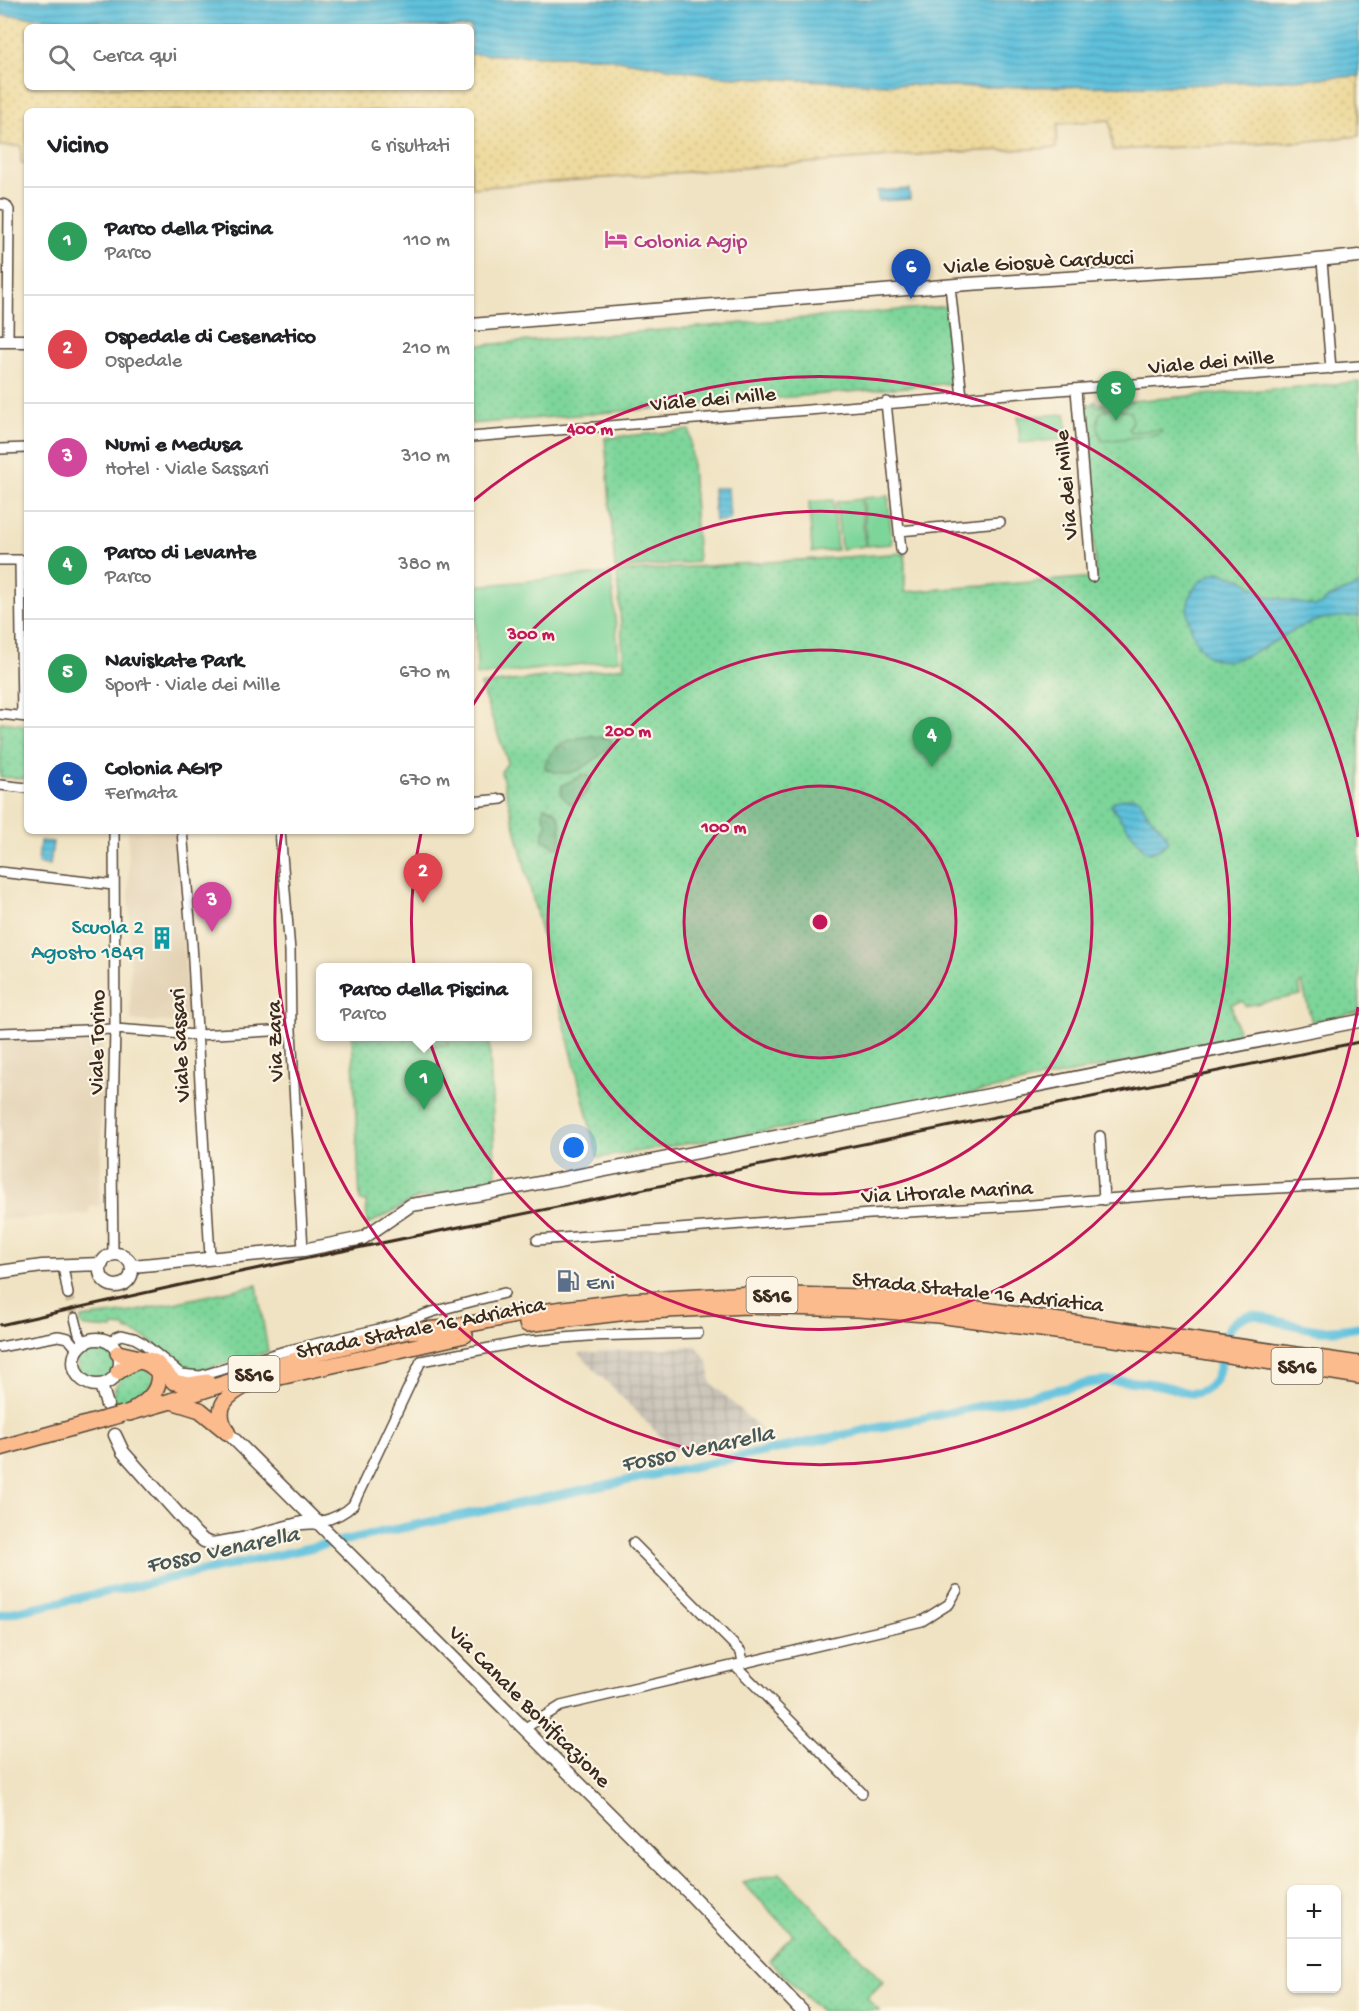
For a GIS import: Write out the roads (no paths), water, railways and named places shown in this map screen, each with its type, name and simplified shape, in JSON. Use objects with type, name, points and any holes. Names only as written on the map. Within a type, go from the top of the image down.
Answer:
[{"type":"main road","name":"Strada Statale 16 Adriatica","points":[[0,1448],[254,1378],[521,1325],[628,1312],[746,1306],[858,1309],[938,1315],[1205,1346],[1359,1376]]},
{"type":"main road","points":[[114,1348],[150,1360],[174,1382],[182,1384],[254,1378]]},
{"type":"main road","name":"Strada Statale 16 Adriatica","points":[[1237,1352],[1359,1364]]},
{"type":"main road","points":[[118,1372],[136,1361],[145,1362],[158,1372],[158,1386],[154,1393],[145,1403],[126,1413]]},
{"type":"main road","points":[[227,1432],[220,1420],[221,1409],[235,1391],[254,1378]]},
{"type":"main road","points":[[171,1401],[200,1410],[227,1432]]},
{"type":"street","points":[[0,204],[7,206],[9,210],[4,341],[24,341]]},
{"type":"street","name":"Viale Giosuè Carducci","points":[[474,325],[950,286],[1163,274],[1359,256]]},
{"type":"street","points":[[1322,261],[1331,369]]},
{"type":"street","points":[[950,286],[962,397]]},
{"type":"street","name":"Viale dei Mille","points":[[474,437],[886,402],[1076,390],[1359,366]]},
{"type":"street","name":"Via dei Mille","points":[[1076,390],[1092,577]]},
{"type":"street","points":[[886,402],[901,550]]},
{"type":"street","points":[[0,449],[24,448]]},
{"type":"street","points":[[899,531],[1000,522]]},
{"type":"street","points":[[0,560],[23,560],[24,716],[0,714]]},
{"type":"street","points":[[0,785],[24,788]]},
{"type":"street","points":[[474,802],[502,799]]},
{"type":"street","name":"Viale Torino","points":[[113,1254],[112,1158],[116,1029],[114,834]]},
{"type":"street","name":"Viale Sassari","points":[[182,834],[192,943],[210,1257]]},
{"type":"street","name":"Via Zara","points":[[280,834],[290,951],[291,1030],[303,1250]]},
{"type":"street","points":[[0,872],[114,885]]},
{"type":"street","points":[[132,1266],[303,1250],[363,1238],[411,1205],[491,1192],[924,1108],[1359,1021]]},
{"type":"street","points":[[0,1033],[116,1029],[197,1035],[291,1030]]},
{"type":"street","points":[[1100,1136],[1104,1200]]},
{"type":"street","name":"Via Litorale Marina","points":[[537,1240],[870,1214],[1104,1200],[1194,1192],[1359,1184]]},
{"type":"street","points":[[123,1255],[132,1266],[132,1275],[122,1285],[108,1284],[101,1268],[108,1256],[123,1255]]},
{"type":"street","points":[[0,1272],[42,1266],[101,1268]]},
{"type":"street","points":[[15,1270],[64,1272],[101,1268]]},
{"type":"street","points":[[64,1272],[68,1294]]},
{"type":"street","points":[[114,1348],[122,1335],[134,1338],[176,1371],[187,1376],[200,1376],[285,1351],[396,1325],[432,1312],[504,1293]]},
{"type":"street","points":[[75,1318],[80,1346],[73,1362],[77,1375],[87,1384],[101,1385],[111,1380],[118,1372],[120,1359],[114,1348],[97,1338],[80,1346]]},
{"type":"street","points":[[115,1435],[123,1452],[196,1534],[212,1544],[302,1523],[320,1523],[347,1512],[353,1505],[421,1360],[527,1341],[588,1336],[698,1333]]},
{"type":"street","points":[[0,1347],[58,1336],[68,1338],[80,1346]]},
{"type":"street","points":[[101,1385],[107,1406]]},
{"type":"street","name":"Via Canale Bonificazione","points":[[227,1432],[689,1893],[802,2011]]},
{"type":"street","points":[[633,1543],[741,1652],[739,1664]]},
{"type":"street","points":[[525,1728],[561,1706],[922,1621],[949,1604],[957,1590]]},
{"type":"street","points":[[739,1664],[862,1793]]},
{"type":"water","points":[[0,0],[1359,0],[1359,76],[1159,86],[957,87],[720,76],[599,57],[474,54],[474,24],[133,24],[0,15]]},
{"type":"water","points":[[909,189],[910,199],[878,201],[877,191]]},
{"type":"water","points":[[713,488],[728,488],[730,520],[715,521]]},
{"type":"water","points":[[1218,572],[1242,579],[1266,596],[1315,606],[1359,585],[1359,616],[1318,620],[1248,655],[1223,660],[1212,658],[1202,650],[1194,636],[1188,618],[1188,604],[1196,586],[1203,579]]},
{"type":"water","points":[[1133,797],[1140,799],[1147,813],[1167,835],[1168,841],[1150,853],[1145,851],[1111,806],[1115,801]]},
{"type":"water","points":[[40,841],[53,842],[50,865],[38,864]]},
{"type":"waterway","name":"Fosso Venarella","points":[[0,1615],[1090,1383],[1130,1381],[1195,1393],[1211,1385],[1217,1376],[1224,1340],[1229,1329],[1237,1320],[1251,1315],[1318,1330],[1359,1327]]},
{"type":"tunnel","points":[[68,1294],[75,1318]]},
{"type":"railway","points":[[0,1325],[221,1276],[1359,1042]]},
{"type":"place","name":"Colonia Agip","points":[[616,239]]},
{"type":"place","name":"Colonia AGIP","points":[[911,299]]},
{"type":"place","name":"Naviskate Park","points":[[1116,421]]},
{"type":"place","name":"Parco di Levante","points":[[932,767]]},
{"type":"place","name":"Ospedale di Cesenatico","points":[[423,903]]},
{"type":"place","name":"Numi e Medusa","points":[[212,932]]},
{"type":"place","name":"Scuola 2 Agosto 1849","points":[[162,938]]},
{"type":"place","name":"Parco della Piscina","points":[[424,1110]]},
{"type":"place","name":"Eni","points":[[568,1281]]}]
